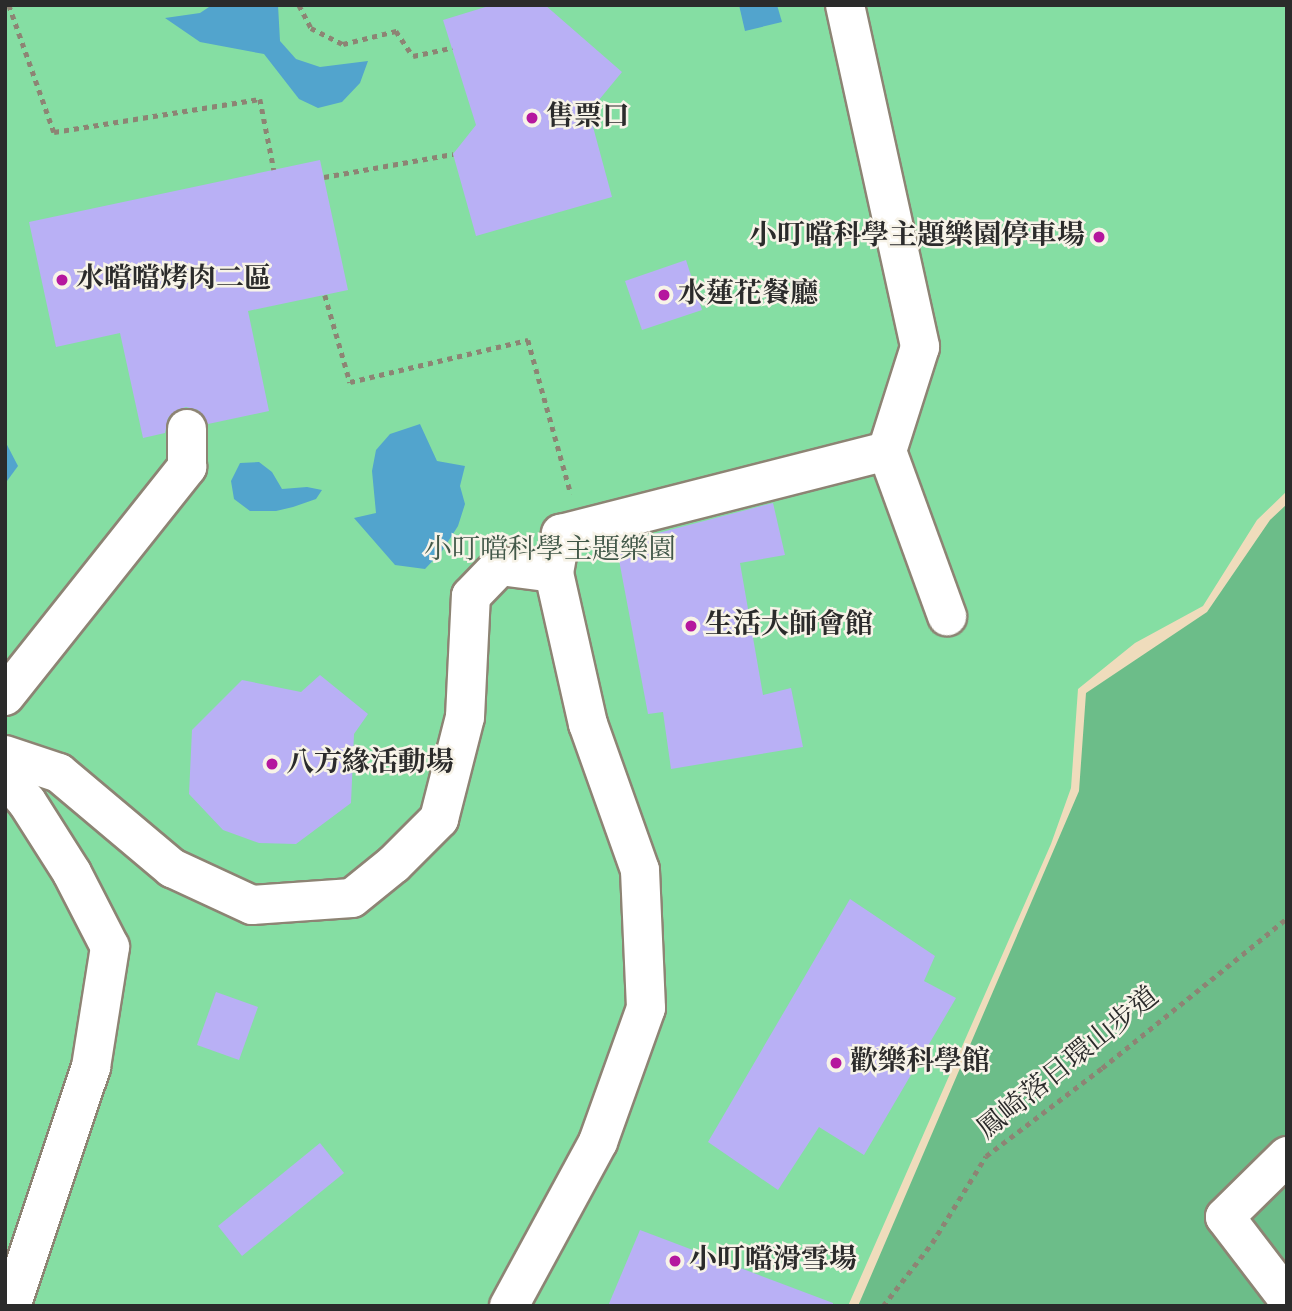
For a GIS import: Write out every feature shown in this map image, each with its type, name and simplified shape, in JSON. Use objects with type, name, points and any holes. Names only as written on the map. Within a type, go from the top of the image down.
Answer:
[{"type":"lane","points":[[845,5],[920,347],[887,451],[947,617]]},
{"type":"lane","points":[[5,696],[46,649],[187,467],[187,429]]},
{"type":"lane","points":[[509,1306],[598,1142],[646,1008],[640,870],[587,724],[554,573],[561,534],[887,451]]},
{"type":"lane","points":[[5,755],[59,773],[172,868],[251,905],[352,898],[394,864],[439,820],[465,717],[471,596],[500,566],[554,573]]},
{"type":"lane","points":[[11,1306],[91,1067],[110,947],[72,873],[12,797]]},
{"type":"lane","points":[[1287,1156],[1225,1217],[1287,1298]]},
{"type":"path","points":[[9,5],[54,132],[260,99],[274,170]]},
{"type":"path","points":[[299,5],[311,28],[344,44],[396,31],[413,56],[452,48]]},
{"type":"path","points":[[324,177],[453,154]]},
{"type":"path","points":[[325,295],[350,382],[528,341],[581,528]]},
{"type":"path","name":"鳳崎落日環山步道","points":[[883,1306],[932,1243],[985,1156],[1102,1068],[1287,918]]},
{"type":"green space","name":"小叮噹科學主題樂園","points":[[5,5],[1287,5],[1287,491],[1257,520],[1203,606],[1135,643],[1078,689],[1071,788],[1051,844],[848,1306],[5,1306]]},
{"type":"green space","points":[[1287,504],[1287,1306],[858,1306],[1079,791],[1086,693],[1207,612],[1270,520]]},
{"type":"water","points":[[212,5],[278,5],[280,41],[296,59],[320,67],[368,61],[360,83],[342,102],[318,108],[299,99],[264,54],[200,42],[165,18],[200,13]]},
{"type":"water","points":[[739,5],[777,5],[782,22],[745,31]]},
{"type":"water","points":[[420,424],[437,461],[465,466],[460,486],[465,504],[458,526],[442,551],[425,569],[395,565],[354,518],[376,513],[372,471],[376,450],[390,434]]},
{"type":"water","points":[[5,441],[18,466],[7,481],[5,480]]},
{"type":"water","points":[[259,462],[272,472],[282,489],[307,487],[322,490],[316,499],[293,507],[276,511],[250,511],[234,499],[231,481],[240,463]]},
{"type":"building","name":"售票口","points":[[492,5],[545,5],[622,72],[589,112],[612,197],[476,236],[453,154],[476,125],[443,20]]},
{"type":"building","points":[[320,160],[348,290],[248,311],[269,411],[208,424],[198,410],[186,407],[177,410],[168,418],[165,433],[143,438],[120,333],[56,347],[29,222]]},
{"type":"building","name":"水蓮花餐廳","points":[[686,260],[702,310],[642,330],[625,281]]},
{"type":"building","name":"生活大師會館","points":[[773,503],[785,555],[740,563],[763,695],[791,688],[803,747],[671,769],[663,712],[648,714],[616,544]]},
{"type":"building","name":"八方緣活動場","points":[[320,675],[368,714],[354,734],[351,803],[296,844],[259,843],[223,830],[189,794],[192,730],[242,680],[301,692]]},
{"type":"building","name":"歡樂科學館","points":[[850,899],[935,956],[924,981],[956,998],[864,1155],[819,1127],[778,1190],[708,1142]]},
{"type":"building","points":[[216,992],[258,1007],[239,1060],[197,1045]]},
{"type":"building","points":[[320,1143],[344,1173],[242,1256],[218,1226]]},
{"type":"building","name":"小叮噹滑雪場","points":[[640,1230],[833,1303],[833,1306],[608,1306]]},
{"type":"place","name":"售票口","points":[[532,118]]},
{"type":"place","name":"小叮噹科學主題樂園停車場","points":[[1099,237]]},
{"type":"place","name":"水噹噹烤肉二區","points":[[62,280]]},
{"type":"place","name":"水蓮花餐廳","points":[[664,295]]},
{"type":"place","name":"生活大師會館","points":[[691,626]]},
{"type":"place","name":"八方緣活動場","points":[[272,764]]},
{"type":"place","name":"歡樂科學館","points":[[836,1063]]},
{"type":"place","name":"小叮噹滑雪場","points":[[675,1261]]}]
